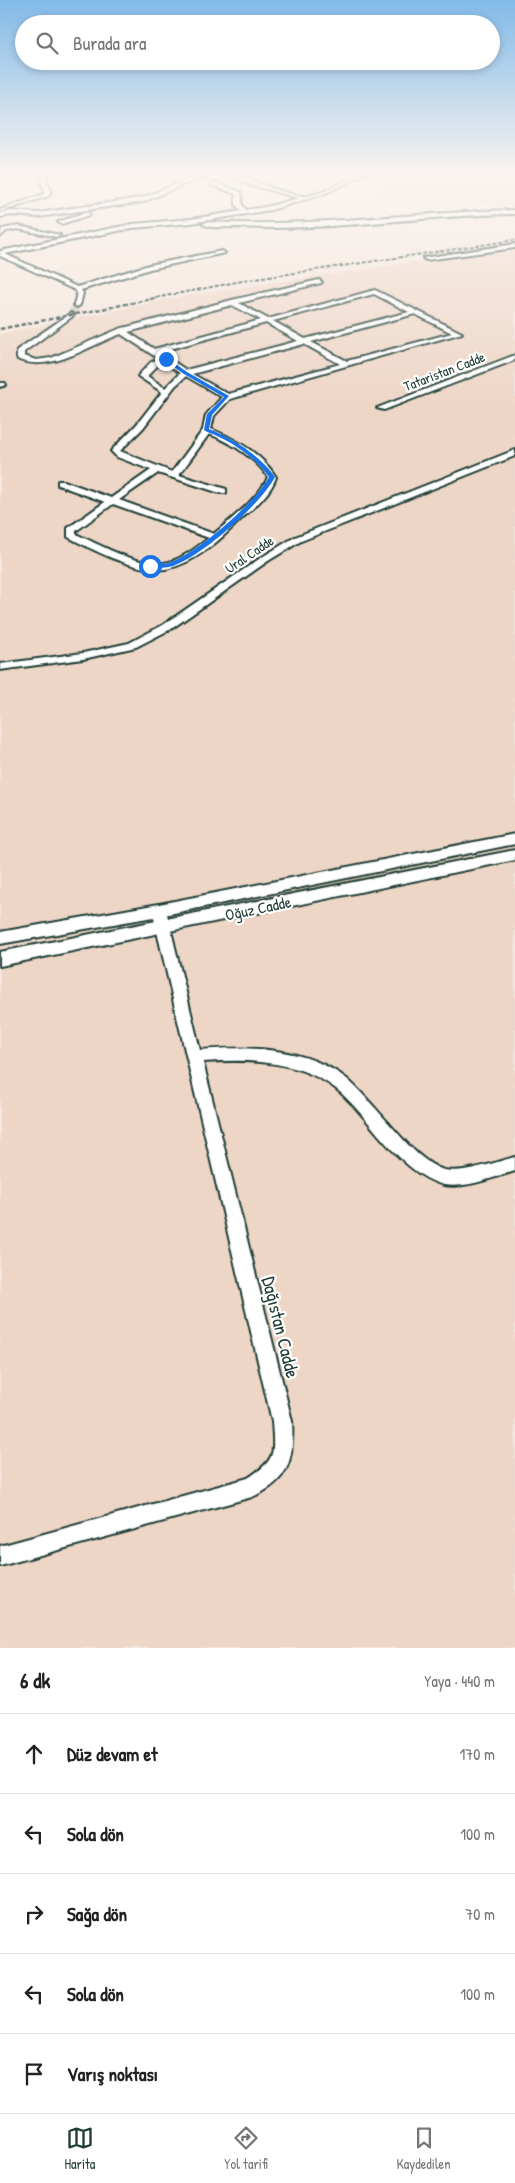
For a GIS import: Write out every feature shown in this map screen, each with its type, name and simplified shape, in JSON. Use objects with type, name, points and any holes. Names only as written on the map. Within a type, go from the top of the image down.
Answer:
[{"type":"street","points":[[0,253],[25,248]]},
{"type":"street","points":[[426,258],[501,248]]},
{"type":"street","points":[[0,253],[77,289],[80,293],[78,305]]},
{"type":"street","points":[[77,289],[149,267],[222,253]]},
{"type":"street","points":[[71,315],[25,347],[20,352],[20,357],[35,362],[60,358],[122,331],[232,302],[319,282]]},
{"type":"street","points":[[155,351],[271,322],[375,292],[458,333],[227,397],[210,414],[207,430],[174,476]]},
{"type":"street","points":[[232,302],[346,364]]},
{"type":"street","points":[[223,491],[174,476],[120,455],[115,451],[140,426],[166,392],[185,373],[416,312]]},
{"type":"street","points":[[122,331],[155,351],[185,373],[227,397]]},
{"type":"street","name":"Tataristan Cadde","points":[[381,408],[515,357]]},
{"type":"street","points":[[166,359],[154,364],[142,376],[166,392]]},
{"type":"street","points":[[158,469],[71,530],[71,535],[132,561],[157,567],[176,563],[214,537],[232,522],[266,487],[272,477],[265,467],[252,457],[222,436],[207,430]]},
{"type":"street","name":"Ural Cadde","points":[[0,667],[83,656],[132,645],[167,627],[265,559],[298,539],[515,453]]},
{"type":"street","points":[[61,483],[214,537]]},
{"type":"street","name":"Oğuz Cadde","points":[[0,958],[161,919],[515,839]]},
{"type":"street","name":"Oğuz Cadde","points":[[0,938],[161,919],[515,856]]},
{"type":"street","name":"Dağıstan Cadde","points":[[0,1556],[252,1487],[274,1473],[283,1455],[282,1421],[161,919]]},
{"type":"street","points":[[193,1057],[225,1054],[259,1056],[292,1061],[318,1069],[342,1084],[416,1162],[445,1178],[470,1175],[515,1164]]},
{"type":"shaded area","points":[[515,248],[515,1648],[0,1648],[0,334],[191,295]]},
{"type":"tunnel","points":[[71,315],[77,305]]},
{"type":"railway","points":[[150,299],[242,281],[462,248]]},
{"type":"railway","points":[[0,329],[157,298]]},
{"type":"route","points":[[150,566],[157,567],[176,563],[214,537],[232,522],[270,483],[272,477],[265,467],[252,457],[222,436],[207,430],[210,414],[227,397],[185,373],[166,359]]}]
